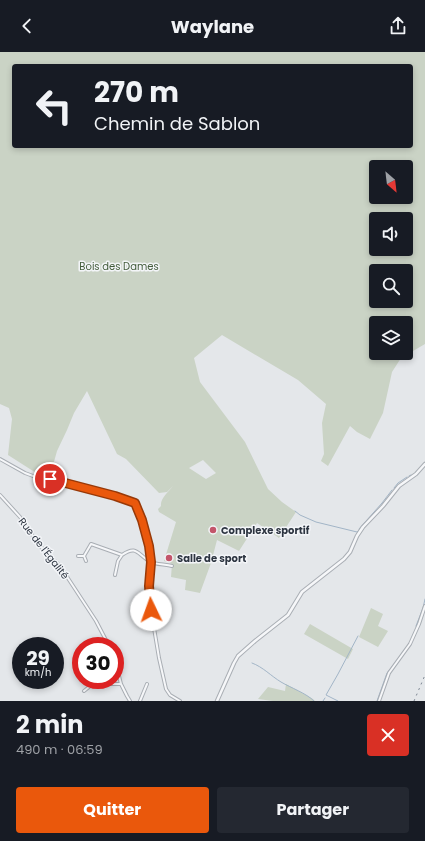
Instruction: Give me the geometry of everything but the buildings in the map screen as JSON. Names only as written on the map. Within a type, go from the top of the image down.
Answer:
[{"type":"street","points":[[0,459],[25,473],[38,478],[50,479],[115,496],[135,503],[142,520],[149,546],[151,562],[149,586],[151,610],[166,689],[170,695],[180,701]]},
{"type":"street","points":[[217,701],[238,656],[288,615],[302,592],[344,559],[350,552],[363,527],[399,486],[416,474],[425,464]]},
{"type":"street","name":"Rue de l'Égalité","points":[[0,495],[20,518],[39,545],[60,566],[96,621],[104,637]]},
{"type":"street","points":[[84,556],[91,544],[122,555]]},
{"type":"street","points":[[115,575],[118,561],[122,555],[131,550],[137,551],[151,562],[172,566]]},
{"type":"street","points":[[78,556],[84,556]]},
{"type":"street","points":[[84,556],[86,561]]},
{"type":"street","points":[[379,701],[389,673],[410,644],[425,606]]},
{"type":"street","points":[[140,701],[147,684]]},
{"type":"street","points":[[124,689],[130,701]]},
{"type":"green space","name":"Bois des Dames","points":[[0,52],[425,52],[425,344],[413,351],[413,316],[369,316],[369,360],[400,360],[392,372],[383,413],[370,439],[357,432],[350,426],[328,466],[321,461],[324,454],[322,423],[326,404],[298,380],[222,335],[194,358],[200,382],[245,442],[268,489],[296,512],[279,538],[257,523],[239,551],[217,540],[211,563],[200,593],[185,590],[186,580],[171,577],[172,564],[164,561],[176,522],[159,512],[158,509],[161,506],[163,498],[173,486],[167,492],[159,493],[126,459],[117,454],[87,391],[74,413],[57,451],[52,469],[44,478],[8,455],[12,419],[9,408],[0,404]],"holes":[[[203,460],[216,473],[206,479],[189,468]]]},
{"type":"green space","points":[[371,608],[383,614],[378,626],[388,631],[378,647],[359,637]]},
{"type":"green space","points":[[310,624],[353,649],[348,659],[304,634]]},
{"type":"green space","points":[[286,684],[315,701],[273,701],[258,699],[268,687],[285,691]]},
{"type":"waterway","points":[[394,488],[398,483],[407,477]]},
{"type":"waterway","points":[[359,529],[392,490]]},
{"type":"waterway","points":[[295,511],[300,515],[316,522],[358,531]]},
{"type":"waterway","points":[[416,626],[425,599]]},
{"type":"waterway","points":[[338,701],[326,695],[358,636]]},
{"type":"waterway","points":[[377,701],[387,673],[399,658]]},
{"type":"waterway","points":[[252,663],[314,701]]},
{"type":"railway","points":[[414,701],[425,675]]},
{"type":"place","name":"Complexe sportif","points":[[213,530]]},
{"type":"place","name":"Salle de sport","points":[[169,558]]},
{"type":"route","points":[[50,479],[115,496],[135,503],[142,520],[149,546],[151,562],[149,586],[151,610]]}]
